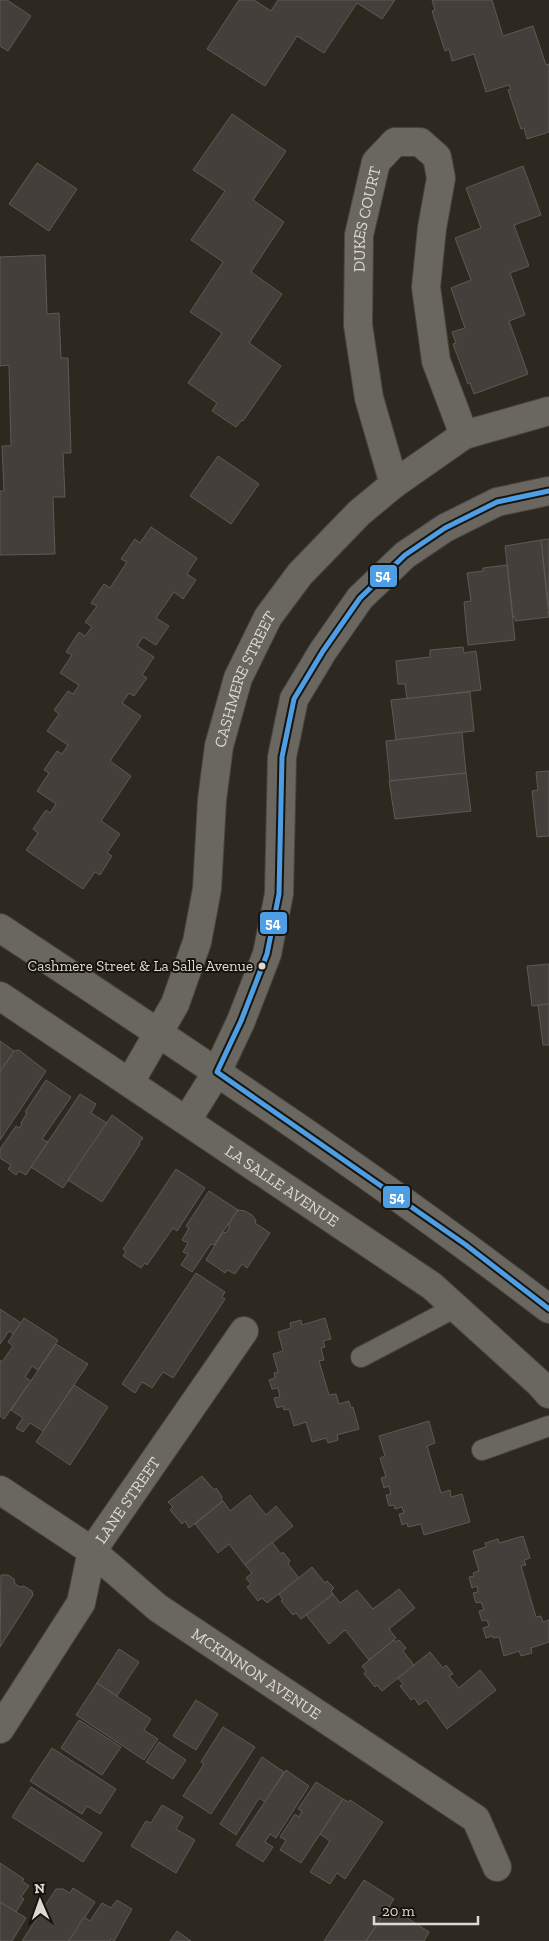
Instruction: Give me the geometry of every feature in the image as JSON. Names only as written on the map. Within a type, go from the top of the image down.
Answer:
[{"type":"street","name":"DUKES COURT","points":[[394,484],[369,398],[358,315],[359,235],[376,162],[395,142],[420,142],[437,157],[441,178],[432,228],[426,287],[436,361],[464,436]]},
{"type":"street","name":"CASHMERE STREET","points":[[130,1082],[175,1004],[197,942],[207,889],[212,800],[220,746],[238,678],[268,617],[300,574],[359,513],[394,484],[464,436],[549,411]]},
{"type":"street","points":[[187,1120],[217,1072],[241,1022],[267,954],[279,894],[282,757],[294,699],[323,651],[360,598],[405,555],[445,528],[497,502],[549,491]]},
{"type":"street","points":[[0,928],[217,1072],[466,1245],[549,1309]]},
{"type":"street","name":"LA SALLE AVENUE","points":[[0,996],[432,1286],[549,1394]]},
{"type":"street","name":"LANE STREET","points":[[0,1729],[80,1603],[92,1551],[244,1331]]},
{"type":"street","name":"MCKINNON AVENUE","points":[[0,1490],[92,1551],[158,1608],[476,1819],[497,1867]]},
{"type":"lane","points":[[361,1356],[456,1307]]},
{"type":"lane","points":[[482,1450],[549,1426]]},
{"type":"building","points":[[0,0],[7,0],[31,16],[8,51],[0,46]]},
{"type":"building","points":[[239,0],[254,0],[271,11],[278,0],[395,0],[382,19],[357,3],[324,53],[297,36],[265,86],[207,49]]},
{"type":"building","points":[[432,0],[492,0],[503,36],[533,26],[546,65],[549,64],[549,132],[527,139],[524,128],[521,129],[508,90],[511,89],[509,85],[486,92],[474,54],[452,61],[449,49],[445,51],[432,11],[435,10]]},
{"type":"building","points":[[232,114],[286,151],[253,200],[284,222],[251,272],[282,294],[249,343],[281,366],[243,421],[236,427],[212,411],[217,403],[188,383],[222,333],[190,312],[223,262],[191,240],[225,191],[193,170]]},
{"type":"building","points":[[37,163],[77,189],[49,231],[9,204]]},
{"type":"building","points":[[523,166],[541,215],[514,225],[529,266],[510,273],[525,315],[509,321],[528,374],[474,394],[470,383],[468,384],[453,344],[456,343],[452,332],[465,328],[451,288],[471,280],[455,238],[481,228],[466,188]]},
{"type":"building","points":[[45,255],[47,314],[59,313],[61,358],[68,358],[71,453],[63,453],[65,497],[53,497],[55,554],[0,555],[0,491],[4,491],[2,446],[11,446],[9,365],[0,366],[0,257]]},
{"type":"building","points":[[218,456],[259,484],[231,524],[190,496]]},
{"type":"building","points":[[151,527],[197,558],[187,574],[196,580],[183,599],[174,592],[156,618],[169,626],[156,645],[143,637],[137,646],[154,657],[142,675],[147,678],[134,696],[129,693],[122,703],[141,716],[110,761],[131,776],[101,821],[120,834],[107,853],[112,856],[100,875],[95,872],[83,889],[26,850],[38,833],[33,829],[46,810],[50,813],[56,804],[37,791],[49,773],[44,770],[57,751],[62,754],[68,745],[47,731],[59,714],[54,710],[68,691],[73,694],[79,685],[60,673],[72,655],[66,652],[79,632],[85,636],[92,627],[85,622],[97,606],[91,603],[104,584],[110,588],[127,562],[121,559],[135,539],[140,543]]},
{"type":"building","points":[[549,539],[549,609],[541,540]]},
{"type":"building","points":[[541,540],[549,617],[515,621],[505,546]]},
{"type":"building","points":[[507,565],[515,640],[468,645],[464,602],[471,601],[467,573],[483,571],[483,568]]},
{"type":"building","points":[[463,647],[464,653],[476,651],[481,690],[407,699],[405,684],[398,684],[396,661],[430,657],[430,650]]},
{"type":"building","points":[[470,692],[474,731],[396,740],[391,700]]},
{"type":"building","points":[[462,732],[466,773],[390,781],[386,741]]},
{"type":"building","points":[[549,771],[549,836],[537,837],[532,791],[538,790],[536,772]]},
{"type":"building","points":[[466,773],[471,811],[395,819],[389,781]]},
{"type":"building","points":[[549,964],[549,1004],[532,1006],[527,966]]},
{"type":"building","points":[[549,1004],[549,1045],[543,1045],[538,1005]]},
{"type":"building","points":[[0,1041],[14,1051],[0,1072]]},
{"type":"building","points":[[19,1050],[46,1071],[0,1140],[0,1072],[14,1051]]},
{"type":"building","points":[[46,1080],[71,1097],[42,1139],[48,1142],[26,1175],[19,1171],[16,1175],[8,1169],[11,1165],[0,1158],[0,1149],[16,1126],[19,1128],[22,1124],[27,1113],[25,1112]]},
{"type":"building","points":[[80,1094],[96,1104],[91,1113],[107,1123],[63,1188],[31,1167]]},
{"type":"building","points":[[112,1115],[143,1138],[102,1202],[68,1180]]},
{"type":"building","points":[[176,1169],[205,1188],[177,1231],[173,1228],[147,1265],[145,1263],[141,1268],[123,1256],[126,1251],[123,1249]]},
{"type":"building","points":[[209,1191],[238,1210],[214,1245],[211,1244],[192,1272],[181,1265],[188,1254],[183,1252],[188,1243],[182,1240],[189,1228],[186,1226]]},
{"type":"building","points":[[238,1210],[252,1215],[256,1220],[255,1223],[270,1233],[247,1268],[242,1264],[235,1274],[227,1270],[225,1273],[206,1260],[223,1232],[226,1233],[230,1226],[228,1225]]},
{"type":"building","points":[[196,1273],[225,1292],[222,1297],[225,1299],[173,1378],[163,1372],[152,1388],[142,1382],[135,1393],[122,1384]]},
{"type":"building","points":[[0,1309],[21,1323],[13,1334],[9,1331],[0,1344]]},
{"type":"building","points":[[24,1318],[58,1340],[38,1370],[32,1366],[25,1377],[31,1381],[4,1419],[0,1416],[0,1360],[2,1362],[13,1346],[8,1342]]},
{"type":"building","points":[[325,1318],[331,1339],[323,1341],[325,1347],[321,1348],[324,1360],[319,1361],[329,1395],[336,1394],[339,1404],[349,1401],[351,1408],[353,1407],[359,1429],[337,1435],[338,1440],[328,1443],[326,1438],[312,1442],[306,1422],[294,1426],[289,1409],[284,1410],[283,1406],[277,1408],[274,1398],[280,1397],[278,1388],[272,1389],[269,1380],[275,1378],[274,1373],[278,1372],[273,1354],[283,1351],[278,1332],[291,1328],[290,1323],[301,1320],[302,1325]]},
{"type":"building","points":[[56,1344],[88,1364],[43,1431],[30,1423],[23,1432],[16,1428],[23,1418],[11,1410]]},
{"type":"building","points":[[74,1385],[108,1407],[70,1465],[36,1442]]},
{"type":"building","points":[[429,1421],[435,1443],[427,1446],[441,1493],[450,1490],[451,1497],[462,1494],[470,1522],[424,1535],[421,1524],[408,1527],[407,1523],[402,1525],[399,1514],[404,1513],[402,1507],[395,1509],[394,1505],[389,1506],[386,1495],[391,1494],[389,1486],[384,1488],[381,1478],[386,1477],[380,1458],[385,1456],[379,1436]]},
{"type":"building","points":[[202,1476],[214,1490],[216,1488],[223,1501],[189,1528],[185,1521],[182,1524],[170,1510],[173,1507],[168,1502]]},
{"type":"building","points":[[250,1495],[266,1515],[276,1506],[293,1526],[245,1565],[229,1544],[218,1553],[195,1524],[223,1501],[230,1511]]},
{"type":"building","points":[[523,1536],[530,1558],[524,1560],[526,1565],[521,1566],[536,1617],[541,1616],[543,1622],[549,1620],[549,1642],[531,1648],[532,1653],[521,1656],[519,1651],[504,1656],[499,1637],[493,1638],[492,1636],[486,1638],[483,1628],[489,1626],[487,1620],[482,1621],[479,1611],[484,1610],[481,1602],[476,1603],[473,1593],[478,1592],[477,1586],[472,1588],[469,1577],[474,1576],[473,1573],[479,1571],[473,1551],[486,1547],[485,1543],[498,1539],[499,1543]]},
{"type":"building","points":[[272,1542],[281,1554],[283,1552],[290,1561],[288,1564],[299,1578],[267,1603],[262,1598],[258,1601],[247,1587],[251,1584],[246,1578],[252,1573],[245,1565]]},
{"type":"building","points":[[312,1567],[325,1583],[327,1581],[334,1588],[331,1591],[333,1594],[301,1619],[296,1613],[293,1615],[281,1601],[283,1600],[279,1594]]},
{"type":"building","points":[[1,1575],[8,1575],[14,1579],[15,1584],[20,1587],[24,1586],[32,1591],[33,1595],[0,1647]]},
{"type":"building","points":[[399,1589],[415,1608],[389,1629],[396,1638],[369,1660],[345,1630],[329,1644],[306,1615],[333,1594],[340,1603],[357,1590],[373,1609]]},
{"type":"building","points":[[394,1640],[396,1642],[399,1640],[406,1648],[403,1651],[414,1665],[382,1691],[377,1685],[375,1687],[364,1674],[366,1671],[362,1666]]},
{"type":"building","points":[[119,1649],[139,1662],[117,1696],[97,1683]]},
{"type":"building","points":[[430,1652],[443,1668],[446,1665],[453,1674],[449,1676],[459,1688],[480,1670],[496,1690],[447,1729],[426,1700],[419,1705],[414,1698],[411,1700],[400,1686],[403,1684],[398,1678]]},
{"type":"building","points":[[97,1683],[151,1719],[144,1730],[158,1739],[144,1760],[76,1715]]},
{"type":"building","points":[[196,1700],[218,1714],[196,1750],[173,1736]]},
{"type":"building","points":[[79,1720],[121,1747],[102,1775],[61,1748]]},
{"type":"building","points":[[223,1727],[255,1747],[211,1814],[183,1796],[204,1764],[201,1762]]},
{"type":"building","points":[[159,1742],[186,1760],[173,1779],[146,1762]]},
{"type":"building","points":[[52,1748],[116,1789],[100,1814],[87,1806],[82,1814],[30,1781]]},
{"type":"building","points":[[262,1757],[284,1772],[265,1802],[259,1798],[236,1835],[220,1824]]},
{"type":"building","points":[[286,1770],[309,1786],[276,1838],[270,1834],[265,1842],[273,1847],[263,1862],[236,1845]]},
{"type":"building","points":[[316,1782],[343,1799],[301,1863],[280,1850],[286,1840],[280,1837],[295,1814],[299,1817],[302,1811],[298,1809]]},
{"type":"building","points":[[31,1787],[102,1833],[83,1862],[12,1817]]},
{"type":"building","points":[[343,1799],[348,1802],[350,1800],[383,1822],[345,1879],[337,1873],[330,1884],[310,1872],[330,1841],[320,1834]]},
{"type":"building","points":[[162,1805],[183,1817],[176,1829],[195,1840],[176,1873],[131,1846],[146,1821],[151,1823]]},
{"type":"building","points":[[0,1863],[24,1879],[22,1881],[29,1886],[21,1897],[24,1899],[16,1912],[0,1902]]},
{"type":"building","points":[[364,1880],[394,1899],[366,1941],[324,1941]]},
{"type":"building","points":[[73,1888],[95,1902],[69,1941],[22,1941],[56,1889],[63,1889],[70,1893]]},
{"type":"building","points":[[117,1900],[132,1909],[114,1941],[111,1939],[110,1941],[69,1941],[84,1917],[90,1921],[102,1903],[111,1908]]},
{"type":"building","points":[[0,1902],[26,1918],[12,1941],[0,1941]]},
{"type":"building","points":[[389,1906],[429,1932],[424,1941],[366,1941]]},
{"type":"building","points":[[177,1931],[191,1941],[170,1941]]},
{"type":"transit line","name":"54","points":[[549,491],[497,502],[445,528],[405,555],[360,598],[323,651],[294,699],[282,757],[279,894],[267,954],[241,1021],[217,1072],[466,1245],[549,1309]]},
{"type":"place","name":"Cashmere Street & La Salle Avenue","points":[[262,966]]}]
